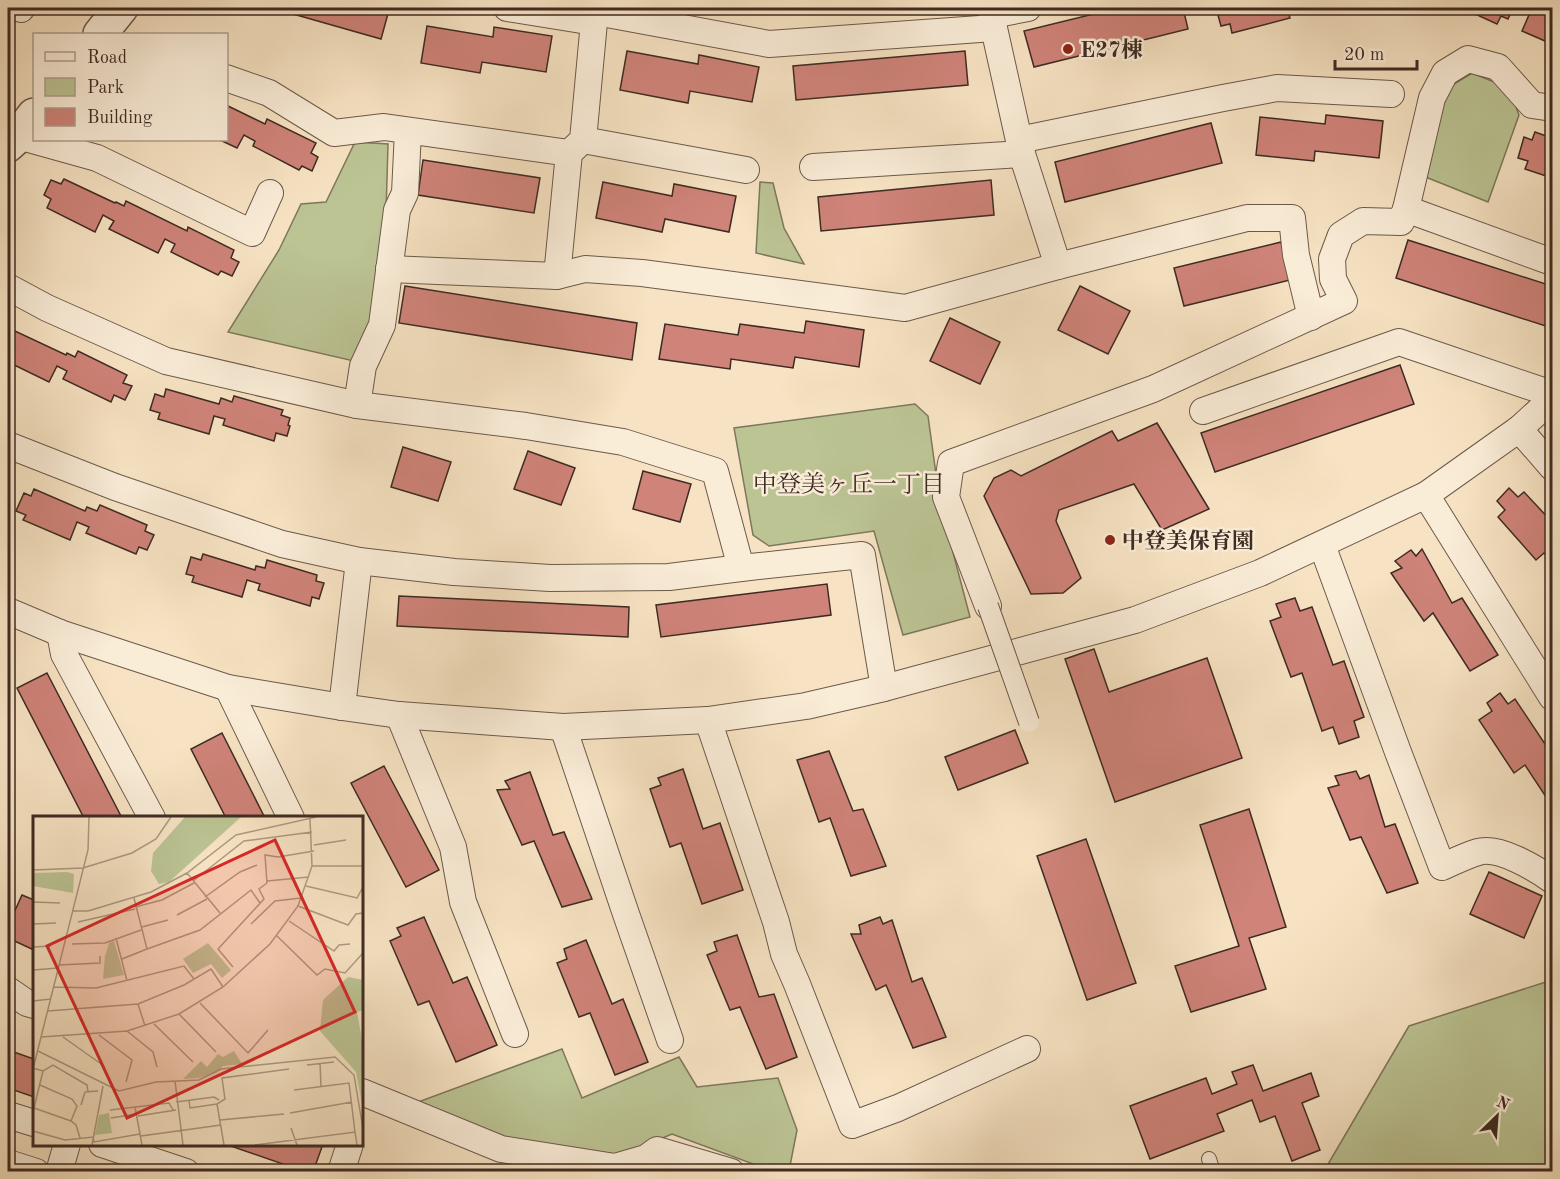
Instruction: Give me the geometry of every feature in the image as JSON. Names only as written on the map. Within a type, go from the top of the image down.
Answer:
[{"type":"street","points":[[101,33],[122,8]]},
{"type":"street","points":[[507,8],[596,14],[769,44],[993,17],[1028,8]]},
{"type":"street","points":[[557,276],[596,14]]},
{"type":"street","points":[[993,17],[1021,147],[1058,266]]},
{"type":"street","points":[[1029,722],[946,497],[951,463],[1153,389],[1344,301],[1333,279],[1332,259],[1341,235],[1363,221],[1401,222],[1432,98],[1445,73],[1467,59],[1498,67],[1532,105],[1552,108]]},
{"type":"street","points":[[228,79],[270,93],[334,133],[384,127],[576,147],[746,171]]},
{"type":"street","points":[[813,167],[1021,147],[1212,100],[1277,88],[1391,94]]},
{"type":"street","points":[[357,405],[363,366],[382,325],[397,210],[405,193],[408,131]]},
{"type":"street","points":[[64,141],[104,149],[252,233],[270,193]]},
{"type":"street","points":[[1406,209],[1552,262]]},
{"type":"street","points":[[389,269],[557,276],[585,269],[642,273],[904,308],[1247,218],[1292,218],[1296,255],[1311,316]]},
{"type":"street","points":[[8,287],[47,308],[166,361],[357,405],[526,426],[622,442],[715,471],[741,568]]},
{"type":"street","points":[[1203,411],[1399,342],[1552,394]]},
{"type":"street","points":[[8,611],[60,633],[228,688],[342,707],[399,715],[563,727],[708,720],[806,706],[884,688],[1135,620],[1260,573],[1426,495],[1519,429],[1552,399]]},
{"type":"street","points":[[1519,429],[1552,467]]},
{"type":"street","points":[[8,445],[115,487],[282,544],[359,561],[454,572],[550,578],[669,577],[862,555],[884,688]]},
{"type":"street","points":[[1426,495],[1552,697]]},
{"type":"street","points":[[1322,545],[1442,867],[1480,851],[1505,854],[1538,869],[1552,880]]},
{"type":"street","points":[[342,707],[359,561]]},
{"type":"street","points":[[60,633],[64,654],[151,816]]},
{"type":"street","points":[[228,688],[290,816]]},
{"type":"street","points":[[399,715],[453,847],[463,902],[515,1034]]},
{"type":"street","points":[[708,720],[776,922],[784,954],[852,1125],[898,1108],[1027,1049]]},
{"type":"street","points":[[563,727],[670,1040]]},
{"type":"street","points":[[8,990],[33,1005]]},
{"type":"street","points":[[363,1098],[501,1149],[615,1167],[646,1158],[657,1150],[731,1172]]},
{"type":"street","points":[[8,1115],[33,1123]]},
{"type":"street","points":[[58,1172],[66,1146]]},
{"type":"street","points":[[108,1146],[186,1172]]},
{"type":"street","points":[[341,1172],[349,1146]]},
{"type":"street","points":[[8,1163],[36,1172]]},
{"type":"green space","points":[[1472,73],[1509,88],[1519,115],[1488,202],[1418,174],[1440,100],[1454,84]]},
{"type":"green space","points":[[355,142],[388,144],[386,214],[374,324],[358,362],[228,332],[279,250],[301,204],[326,202]]},
{"type":"green space","points":[[760,182],[773,183],[784,228],[804,264],[756,253]]},
{"type":"green space","points":[[915,404],[928,416],[940,503],[970,617],[903,635],[874,531],[769,546],[753,535],[734,428]]},
{"type":"green space","points":[[1552,980],[1552,1171],[1324,1171],[1409,1026]]},
{"type":"green space","points":[[562,1049],[582,1098],[679,1057],[697,1087],[778,1078],[797,1130],[789,1171],[772,1171],[672,1134],[617,1157],[505,1140],[418,1102]]},
{"type":"building","points":[[272,8],[381,8],[389,10],[381,39]]},
{"type":"building","name":"E27棟","points":[[1118,8],[1183,8],[1188,29],[1034,67],[1024,31]]},
{"type":"building","points":[[1216,8],[1287,8],[1290,18],[1232,33],[1230,24],[1221,26]]},
{"type":"building","points":[[1462,8],[1513,8],[1508,19],[1501,16],[1497,24]]},
{"type":"building","points":[[1532,8],[1552,8],[1552,44],[1522,31]]},
{"type":"building","points":[[427,26],[493,37],[494,27],[552,36],[546,72],[482,62],[480,73],[421,63]]},
{"type":"building","points":[[627,51],[698,64],[699,55],[759,67],[752,102],[690,91],[688,103],[620,90]]},
{"type":"building","points":[[965,51],[968,85],[796,100],[793,66]]},
{"type":"building","points":[[228,106],[265,124],[267,119],[316,143],[311,153],[318,157],[312,171],[302,166],[299,170],[253,146],[255,141],[244,135],[237,148],[222,141],[228,141]]},
{"type":"building","points":[[1326,115],[1383,121],[1379,158],[1315,151],[1314,161],[1256,155],[1260,117],[1325,124]]},
{"type":"building","points":[[1211,123],[1222,163],[1065,202],[1055,162]]},
{"type":"building","points":[[1535,132],[1552,138],[1552,178],[1525,169],[1528,161],[1518,158],[1524,137],[1532,140]]},
{"type":"building","points":[[423,160],[540,178],[534,213],[418,195]]},
{"type":"building","points":[[64,179],[115,203],[124,206],[126,201],[187,231],[188,227],[234,250],[231,258],[239,262],[232,276],[221,271],[218,275],[171,252],[175,244],[165,239],[158,253],[109,229],[114,221],[103,215],[95,232],[47,208],[51,199],[44,195],[51,180],[61,184]]},
{"type":"building","points":[[991,180],[994,215],[821,231],[818,197]]},
{"type":"building","points":[[603,182],[672,196],[674,184],[736,196],[729,232],[665,219],[662,232],[596,218]]},
{"type":"building","points":[[1408,240],[1552,286],[1552,328],[1396,278]]},
{"type":"building","points":[[1281,242],[1290,280],[1184,306],[1174,268]]},
{"type":"building","points":[[405,286],[637,323],[632,360],[399,323]]},
{"type":"building","points":[[1080,286],[1130,311],[1108,354],[1058,330]]},
{"type":"building","points":[[950,318],[1000,342],[980,384],[930,361]]},
{"type":"building","points":[[806,321],[864,330],[859,367],[795,357],[793,368],[731,359],[730,369],[659,359],[665,324],[738,335],[740,324],[804,333]]},
{"type":"building","points":[[8,331],[14,334],[15,331],[66,355],[67,353],[75,357],[78,351],[127,375],[123,383],[132,386],[125,400],[114,395],[111,402],[63,379],[67,371],[57,366],[49,382],[8,362]]},
{"type":"building","points":[[1400,365],[1414,404],[1215,472],[1201,433]]},
{"type":"building","points":[[166,389],[219,404],[221,398],[232,402],[234,396],[283,410],[281,415],[290,418],[287,436],[276,433],[274,441],[223,425],[225,419],[214,416],[209,434],[158,419],[160,413],[150,410],[155,394],[164,397]]},
{"type":"building","points":[[1157,423],[1209,509],[1162,530],[1134,484],[1059,510],[1056,521],[1081,578],[1063,593],[1031,594],[984,496],[994,478],[1011,470],[1021,476],[1112,431],[1118,441]]},
{"type":"building","points":[[403,447],[451,462],[438,501],[391,487]]},
{"type":"building","points":[[528,451],[575,468],[561,505],[514,489]]},
{"type":"building","points":[[643,471],[691,484],[680,522],[633,509]]},
{"type":"building","points":[[1509,488],[1518,497],[1524,492],[1552,522],[1552,562],[1544,553],[1536,560],[1498,517],[1505,510],[1497,501]]},
{"type":"building","points":[[34,489],[85,511],[87,507],[97,511],[100,505],[147,525],[145,531],[154,535],[147,550],[139,547],[136,554],[86,533],[89,527],[77,522],[70,540],[23,520],[26,515],[16,511],[24,493],[31,496]]},
{"type":"building","points":[[1422,549],[1452,603],[1462,598],[1498,655],[1470,671],[1433,613],[1424,621],[1391,573],[1402,568],[1395,561],[1411,550],[1416,556]]},
{"type":"building","points":[[203,554],[255,570],[256,566],[265,568],[267,560],[317,575],[316,581],[324,583],[319,599],[312,597],[310,606],[258,590],[260,584],[247,580],[242,597],[192,582],[194,576],[186,574],[191,557],[201,560]]},
{"type":"building","points":[[827,584],[831,615],[661,637],[656,605]]},
{"type":"building","points":[[399,596],[629,607],[628,637],[397,626]]},
{"type":"building","points":[[1295,598],[1300,611],[1312,607],[1333,665],[1344,661],[1364,717],[1354,721],[1359,737],[1339,744],[1333,727],[1322,731],[1302,673],[1291,677],[1270,621],[1281,617],[1276,604]]},
{"type":"building","points":[[1094,649],[1109,692],[1207,658],[1242,758],[1115,802],[1065,659]]},
{"type":"building","points":[[47,673],[121,816],[83,816],[17,688]]},
{"type":"building","points":[[1500,693],[1508,704],[1515,699],[1549,750],[1552,747],[1552,806],[1525,765],[1514,773],[1479,720],[1492,711],[1487,703]]},
{"type":"building","points":[[1015,730],[1028,763],[958,790],[945,757]]},
{"type":"building","points":[[222,733],[264,816],[225,816],[191,749]]},
{"type":"building","points":[[829,751],[853,811],[863,809],[886,866],[851,876],[830,818],[819,822],[797,760]]},
{"type":"building","points":[[384,766],[439,870],[406,887],[351,783]]},
{"type":"building","points":[[683,769],[703,829],[720,823],[743,890],[702,904],[681,843],[670,847],[650,789],[661,785],[658,778]]},
{"type":"building","points":[[1356,771],[1360,779],[1369,775],[1385,827],[1395,824],[1418,883],[1387,893],[1361,837],[1350,840],[1328,788],[1339,785],[1335,776]]},
{"type":"building","points":[[530,772],[553,835],[564,832],[592,899],[562,907],[534,841],[522,845],[497,790],[510,789],[505,781]]},
{"type":"building","points":[[1249,809],[1286,927],[1249,938],[1266,989],[1191,1012],[1175,966],[1239,946],[1200,825]]},
{"type":"building","points":[[1086,839],[1136,983],[1087,1000],[1037,856]]},
{"type":"building","points":[[1489,872],[1542,896],[1524,938],[1470,914]]},
{"type":"building","points":[[22,895],[33,900],[33,950],[8,938],[8,926]]},
{"type":"building","points":[[424,917],[453,983],[467,977],[497,1045],[456,1062],[429,1001],[418,1005],[390,941],[401,936],[397,928]]},
{"type":"building","points":[[880,917],[883,924],[892,920],[912,982],[922,978],[946,1037],[913,1048],[886,985],[876,990],[851,934],[861,934],[859,925]]},
{"type":"building","points":[[737,935],[759,997],[774,994],[797,1057],[766,1069],[740,1007],[730,1010],[707,955],[717,951],[714,942]]},
{"type":"building","points":[[586,940],[612,1004],[623,999],[648,1062],[615,1075],[590,1013],[579,1017],[557,963],[567,959],[564,949]]},
{"type":"building","points":[[8,1050],[33,1059],[33,1097],[8,1088]]},
{"type":"building","points":[[1253,1065],[1263,1091],[1311,1073],[1319,1096],[1302,1103],[1320,1150],[1292,1161],[1275,1116],[1260,1122],[1252,1100],[1217,1114],[1224,1131],[1150,1159],[1130,1106],[1206,1078],[1212,1094],[1237,1084],[1232,1072]]},
{"type":"building","points":[[231,1146],[322,1146],[313,1172],[306,1172]]},
{"type":"building","points":[[358,1165],[377,1172],[356,1172]]},
{"type":"place","name":"E27棟","points":[[1068,49]]},
{"type":"place","name":"中登美保育園","points":[[1110,540]]},
{"type":"district","name":"中登美ヶ丘一丁目","points":[[849,484]]}]
